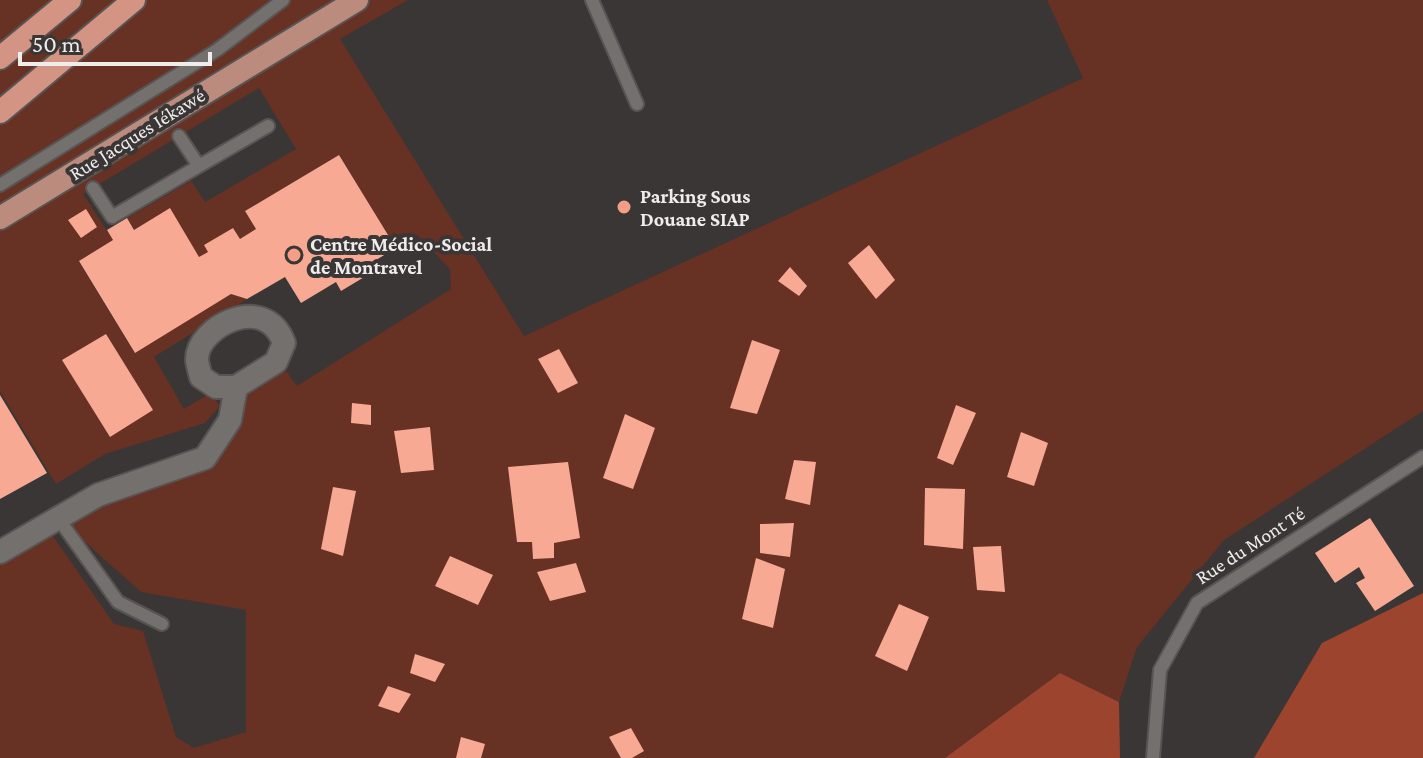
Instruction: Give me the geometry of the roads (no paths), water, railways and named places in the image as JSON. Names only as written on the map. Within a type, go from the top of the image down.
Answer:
[{"type":"highway","points":[[0,58],[70,0]]},
{"type":"highway","points":[[0,112],[134,0]]},
{"type":"main road","name":"Rue Jacques Iékawé","points":[[0,218],[357,0]]},
{"type":"street","points":[[0,552],[98,495],[205,458],[230,420],[236,387]]},
{"type":"lane","points":[[0,185],[217,50],[283,0]]},
{"type":"lane","points":[[592,0],[637,104]]},
{"type":"lane","points":[[93,188],[112,217],[268,126]]},
{"type":"lane","points":[[179,136],[199,166]]},
{"type":"lane","name":"Rue du Mont Té","points":[[1153,758],[1160,670],[1197,603],[1423,457]]},
{"type":"lane","points":[[58,518],[118,602],[162,624]]},
{"type":"place","name":"Parking Sous Douane SIAP","points":[[624,207]]},
{"type":"place","name":"Centre Médico-Social de Montravel","points":[[294,255]]}]
